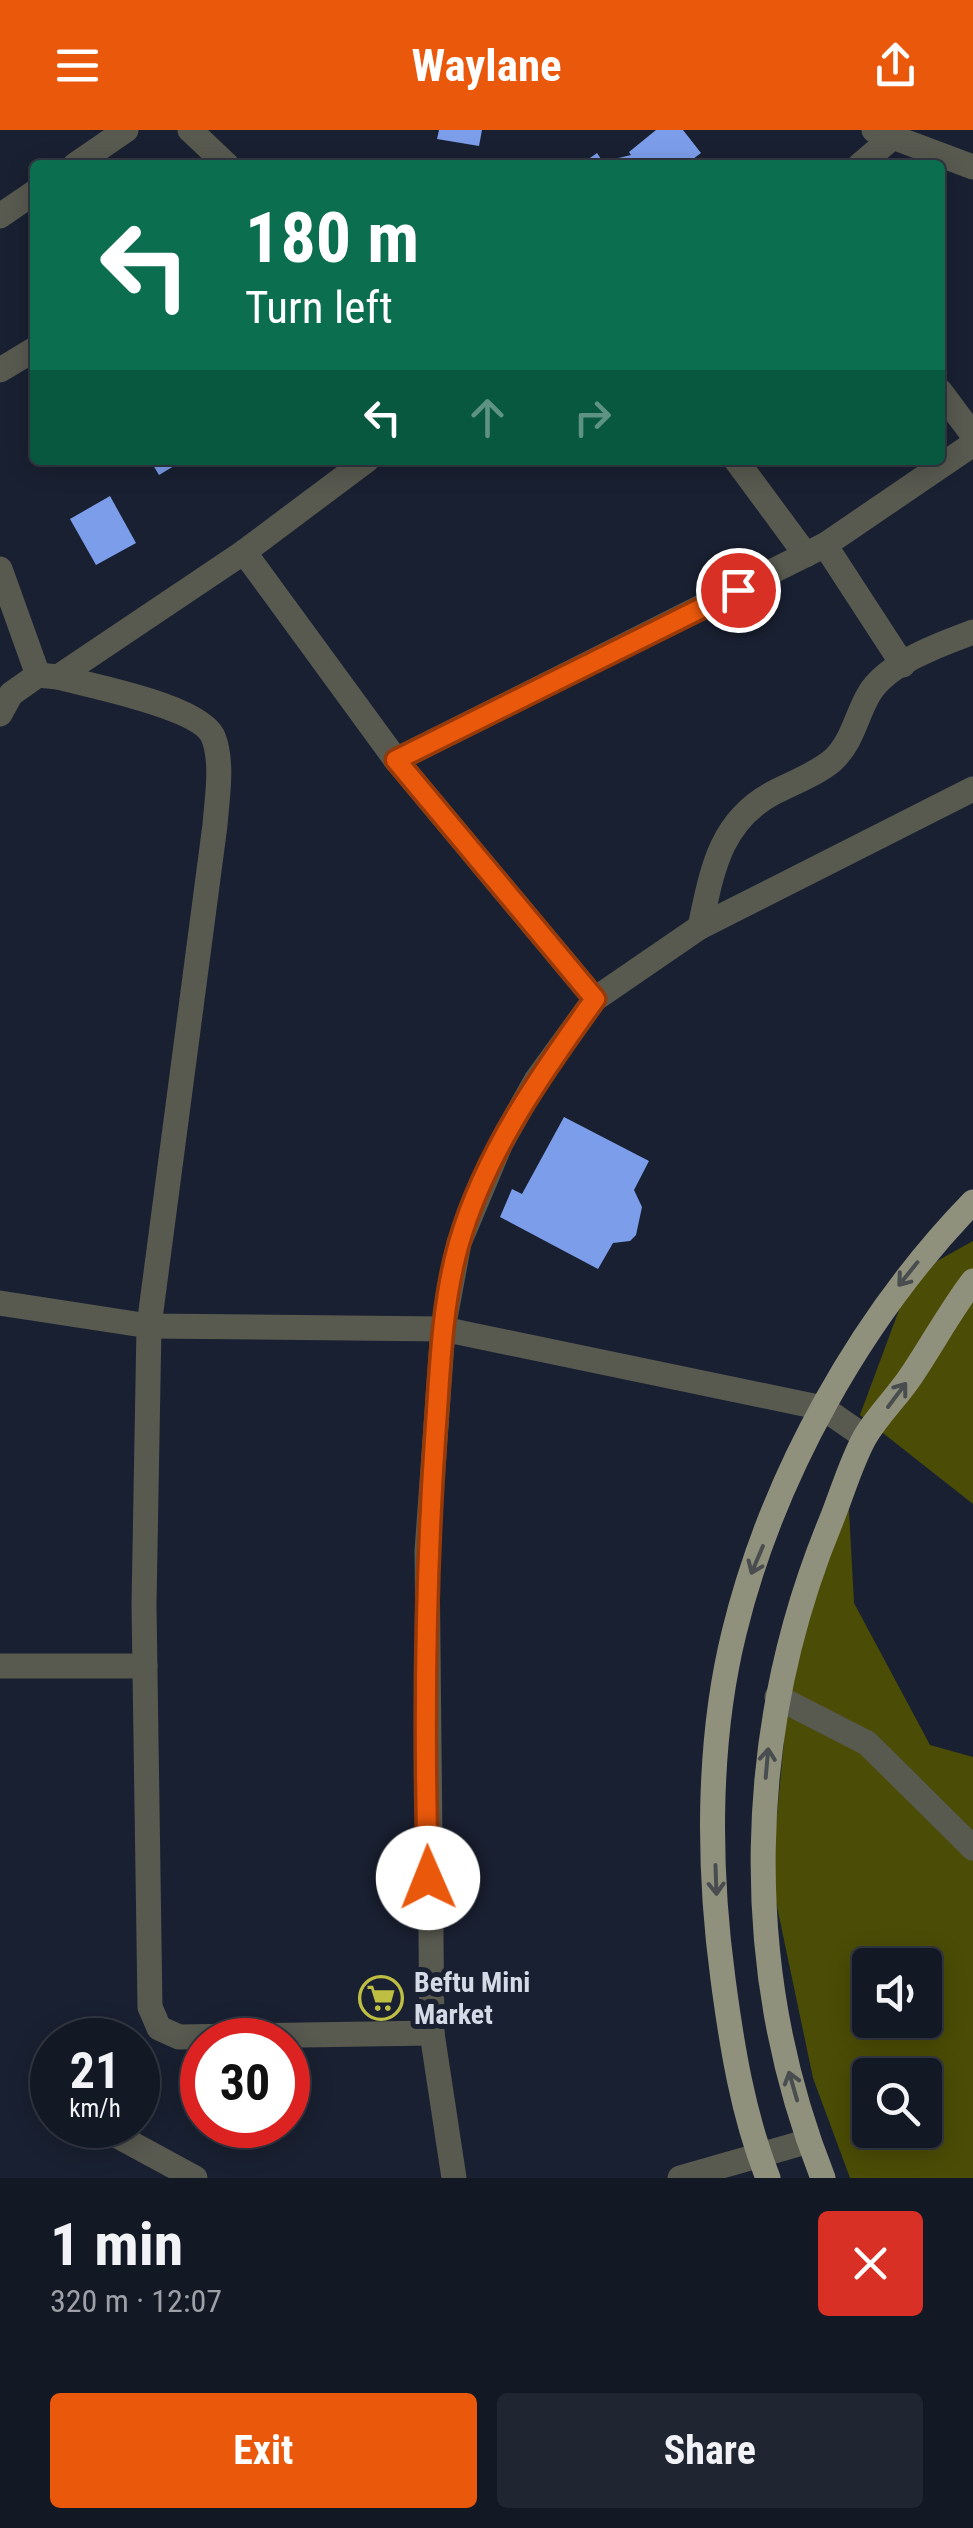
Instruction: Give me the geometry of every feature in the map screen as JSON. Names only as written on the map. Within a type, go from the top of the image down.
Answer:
[{"type":"main road","points":[[764,2167],[730,2030],[718,1938],[717,1751],[733,1638],[748,1582],[823,1408],[896,1289],[973,1202]]},
{"type":"main road","points":[[824,2178],[788,2068],[762,1896],[765,1792],[777,1697],[787,1644],[813,1565],[865,1437],[973,1281]]},
{"type":"street","points":[[82,160],[126,130]]},
{"type":"street","points":[[190,130],[221,160]]},
{"type":"street","points":[[864,160],[887,132],[973,167]]},
{"type":"street","points":[[0,216],[30,195]]},
{"type":"street","points":[[0,370],[30,353]]},
{"type":"street","points":[[945,398],[973,435]]},
{"type":"street","points":[[945,463],[973,444]]},
{"type":"street","points":[[0,714],[11,694],[48,676],[244,552],[360,465]]},
{"type":"street","points":[[740,465],[816,550],[903,665]]},
{"type":"street","points":[[396,760],[816,550],[942,465]]},
{"type":"street","points":[[244,552],[396,760],[595,999]]},
{"type":"street","points":[[0,569],[48,676]]},
{"type":"street","points":[[700,928],[719,848],[732,826],[754,803],[831,761],[851,738],[872,688],[903,665],[973,632]]},
{"type":"street","points":[[48,676],[196,716],[214,736],[218,774],[149,1326],[145,1666],[150,2007],[160,2028],[179,2037],[432,2033]]},
{"type":"street","points":[[454,2178],[432,2033],[427,1551],[443,1329],[459,1242],[500,1143],[537,1079],[595,999],[700,928],[973,789]]},
{"type":"street","points":[[0,1303],[149,1326],[443,1329],[823,1408],[865,1437]]},
{"type":"street","points":[[0,1666],[145,1666]]},
{"type":"street","points":[[777,1697],[867,1744],[973,1848]]},
{"type":"street","points":[[680,2178],[764,2167],[809,2141]]},
{"type":"street","points":[[140,2148],[195,2178]]},
{"type":"shaded area","points":[[973,1241],[973,1504],[860,1415],[912,1275]]},
{"type":"shaded area","points":[[848,1493],[854,1603],[930,1745],[973,1757],[973,2178],[850,2178],[813,2078],[771,1878],[793,1646]]},
{"type":"building","points":[[439,130],[482,130],[479,146],[437,139]]},
{"type":"building","points":[[656,130],[683,130],[701,153],[692,160],[610,160],[631,155],[629,152]]},
{"type":"building","points":[[153,465],[176,465],[159,475]]},
{"type":"building","points":[[110,496],[136,543],[96,565],[70,519]]},
{"type":"building","points":[[564,1117],[649,1161],[634,1190],[642,1207],[636,1235],[630,1241],[613,1243],[598,1269],[500,1217],[512,1189],[522,1194]]},
{"type":"place","name":"Beftu Mini Market","points":[[381,1998]]},
{"type":"route","points":[[428,1878],[427,1551],[443,1329],[459,1242],[500,1143],[537,1079],[595,999],[396,760],[738,590]]}]
